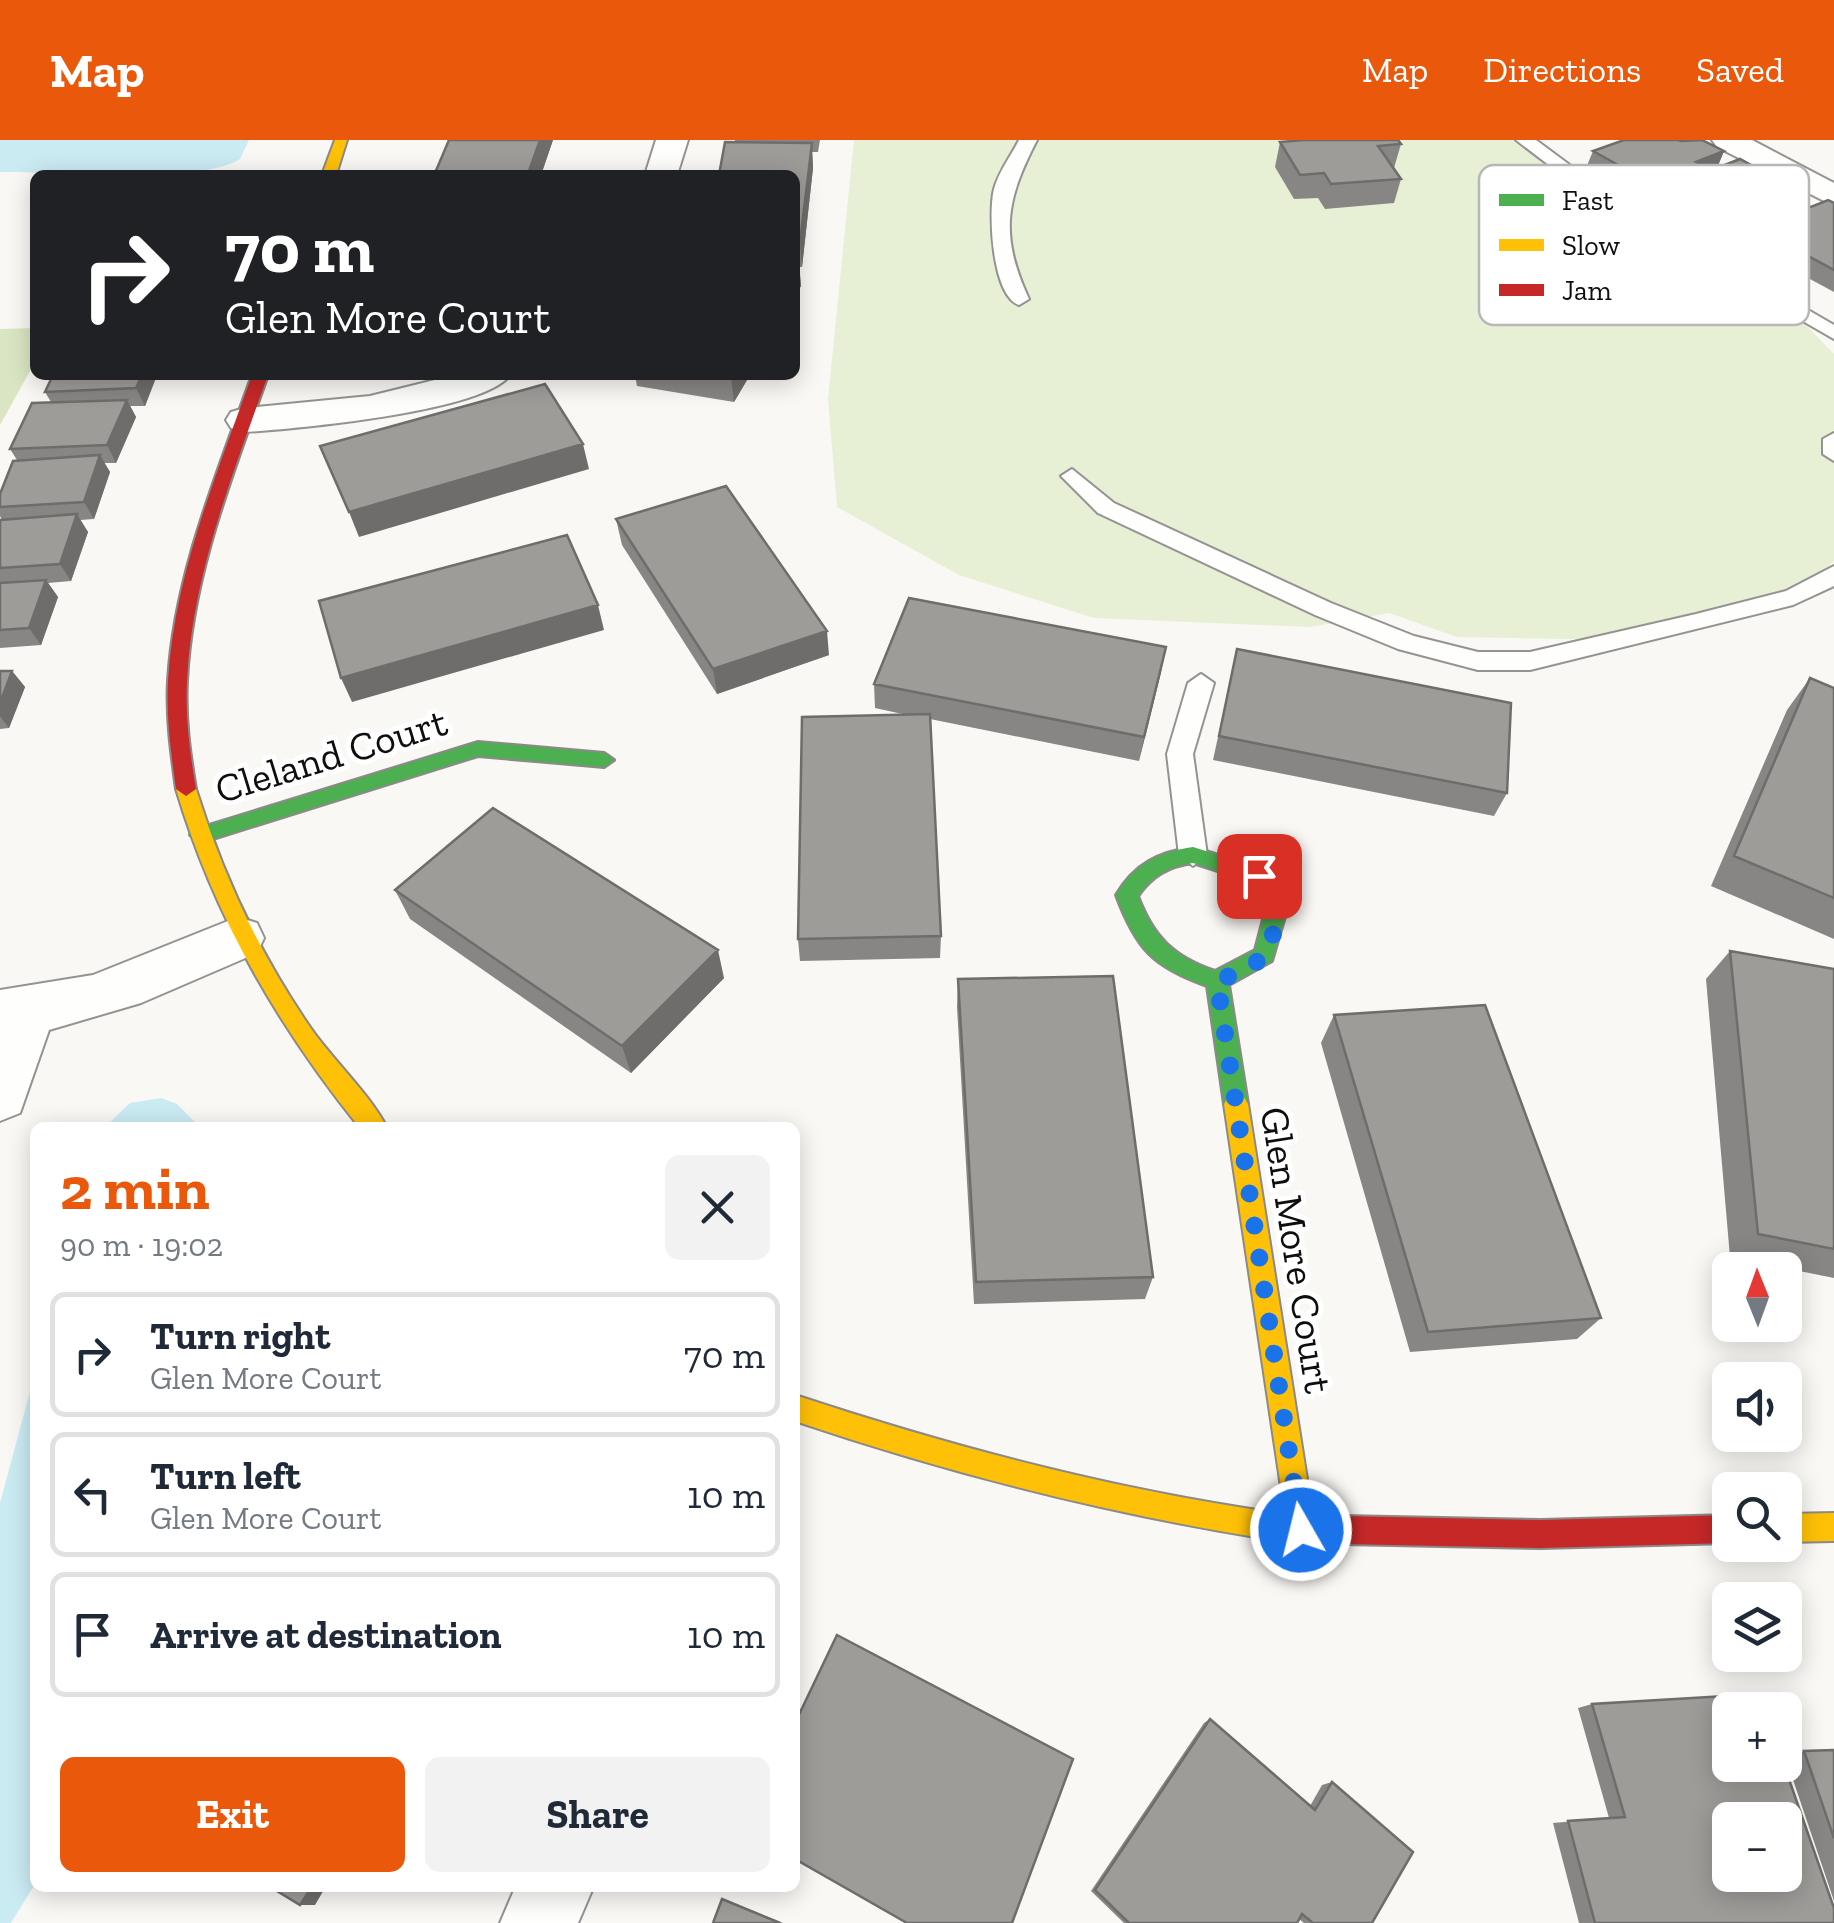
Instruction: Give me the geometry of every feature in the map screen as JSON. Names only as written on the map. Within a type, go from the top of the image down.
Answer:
[{"type":"street","points":[[330,170],[341,140]]},
{"type":"street","points":[[663,170],[672,140]]},
{"type":"street","points":[[1728,140],[1775,165]]},
{"type":"street","points":[[1804,144],[1834,162]]},
{"type":"street","points":[[1809,183],[1834,196]]},
{"type":"street","points":[[258,380],[192,576],[178,648],[180,734],[186,785],[238,938],[280,1008],[330,1078],[369,1122]]},
{"type":"street","points":[[245,420],[358,412],[408,402],[476,380]]},
{"type":"street","name":"Cleland Court","points":[[200,835],[478,749],[604,760]]},
{"type":"street","points":[[1193,855],[1259,876],[1278,904],[1273,945],[1252,967],[1217,981],[1159,961],[1137,928],[1128,896],[1142,875],[1171,858],[1193,855]]},
{"type":"street","points":[[0,1096],[14,1013],[130,988],[238,938]]},
{"type":"street","name":"Glen More Court","points":[[1217,981],[1301,1530]]},
{"type":"street","points":[[801,1425],[1068,1492],[1186,1516],[1301,1530],[1541,1534],[1712,1529]]},
{"type":"street","points":[[1802,1527],[1834,1526]]},
{"type":"street","points":[[539,1923],[552,1892]]},
{"type":"lane","points":[[1019,299],[1012,285],[1002,207],[1009,174],[1028,140]]},
{"type":"lane","points":[[1525,140],[1559,165]]},
{"type":"lane","points":[[1809,318],[1834,333]]},
{"type":"lane","points":[[1834,439],[1834,454]]},
{"type":"lane","points":[[1072,476],[1106,508],[1323,608],[1406,643],[1478,661],[1530,662],[1696,622],[1793,597],[1818,588],[1834,574]]},
{"type":"lane","points":[[1193,855],[1180,754],[1201,682]]},
{"type":"green space","points":[[854,140],[1532,140],[1550,160],[1561,165],[1479,165],[1479,325],[1806,325],[1834,354],[1834,561],[1781,609],[1634,640],[1457,637],[1389,613],[1310,627],[1094,618],[959,575],[837,507],[828,399]]},
{"type":"green space","points":[[30,328],[30,371],[0,425],[0,329]]},
{"type":"water","points":[[0,140],[249,140],[240,159],[205,170],[0,172]]},
{"type":"water","points":[[161,1098],[177,1104],[195,1122],[110,1122],[130,1103]]},
{"type":"water","points":[[30,1392],[30,1892],[11,1923],[0,1923],[0,1503]]},
{"type":"building","points":[[449,140],[540,140],[529,170],[436,170]]},
{"type":"building","points":[[1398,140],[1401,144],[1378,146],[1401,179],[1331,184],[1324,173],[1300,175],[1280,142]]},
{"type":"building","points":[[1624,140],[1702,140],[1724,151],[1696,162],[1702,165],[1618,165],[1593,151]]},
{"type":"building","points":[[725,142],[812,143],[800,242],[800,170],[720,170]]},
{"type":"building","points":[[1740,159],[1751,165],[1725,165]]},
{"type":"building","points":[[1828,200],[1834,203],[1834,270],[1809,256],[1809,206]]},
{"type":"building","points":[[51,380],[140,380],[136,388],[45,392]]},
{"type":"building","points":[[545,384],[583,444],[349,512],[320,446]]},
{"type":"building","points":[[127,400],[107,445],[10,449],[32,403]]},
{"type":"building","points":[[100,455],[84,502],[0,507],[0,494],[13,461]]},
{"type":"building","points":[[726,486],[827,631],[713,669],[616,519]]},
{"type":"building","points":[[77,514],[60,564],[0,568],[0,520]]},
{"type":"building","points":[[567,535],[598,605],[341,678],[319,601]]},
{"type":"building","points":[[46,580],[29,628],[0,630],[0,583]]},
{"type":"building","points":[[909,598],[1166,647],[1144,737],[874,684]]},
{"type":"building","points":[[1237,649],[1511,703],[1507,793],[1219,736]]},
{"type":"building","points":[[0,671],[12,671],[0,703]]},
{"type":"building","points":[[1810,678],[1834,688],[1834,898],[1734,856]]},
{"type":"building","points":[[930,714],[941,936],[798,939],[802,717]]},
{"type":"building","points":[[493,808],[718,950],[622,1046],[395,890]]},
{"type":"building","points":[[1730,951],[1834,969],[1834,1249],[1758,1234]]},
{"type":"building","points":[[1113,976],[1153,1277],[976,1282],[958,979]]},
{"type":"building","points":[[1485,1005],[1601,1318],[1428,1332],[1334,1015]]},
{"type":"building","points":[[837,1635],[1073,1759],[1012,1923],[907,1923],[800,1862],[800,1713]]},
{"type":"building","points":[[1712,1697],[1712,1782],[1790,1782],[1797,1802],[1712,1802],[1712,1892],[1802,1892],[1802,1816],[1834,1908],[1834,1923],[1595,1923],[1568,1821],[1625,1817],[1592,1704]]},
{"type":"building","points":[[1210,1719],[1315,1810],[1332,1782],[1413,1852],[1372,1923],[1313,1923],[1302,1914],[1297,1923],[1129,1923],[1095,1890]]},
{"type":"building","points":[[1834,1750],[1834,1838],[1804,1751]]},
{"type":"building","points":[[279,1892],[308,1892],[300,1905]]},
{"type":"building","points":[[722,1899],[780,1923],[713,1923]]},
{"type":"traffic: fast","points":[[200,835],[478,749],[604,760]]},
{"type":"traffic: fast","points":[[1217,981],[1182,968],[1158,952],[1134,914],[1127,895],[1141,875],[1171,858],[1193,855],[1259,876],[1278,903],[1264,955],[1217,981],[1236,1104]]},
{"type":"traffic: slow","points":[[331,170],[341,140]]},
{"type":"traffic: slow","points":[[186,789],[218,883],[261,969],[314,1050],[370,1122]]},
{"type":"traffic: slow","points":[[1236,1104],[1301,1530]]},
{"type":"traffic: slow","points":[[800,1410],[980,1466],[1103,1497],[1294,1529]]},
{"type":"traffic: slow","points":[[1802,1528],[1834,1527]]},
{"type":"traffic: jam","points":[[186,789],[178,735],[177,682],[183,629],[207,527],[258,380]]},
{"type":"traffic: jam","points":[[1294,1529],[1541,1534],[1712,1529]]},
{"type":"route","points":[[1259,876],[1278,904],[1273,945],[1252,967],[1217,981],[1301,1530]]}]
